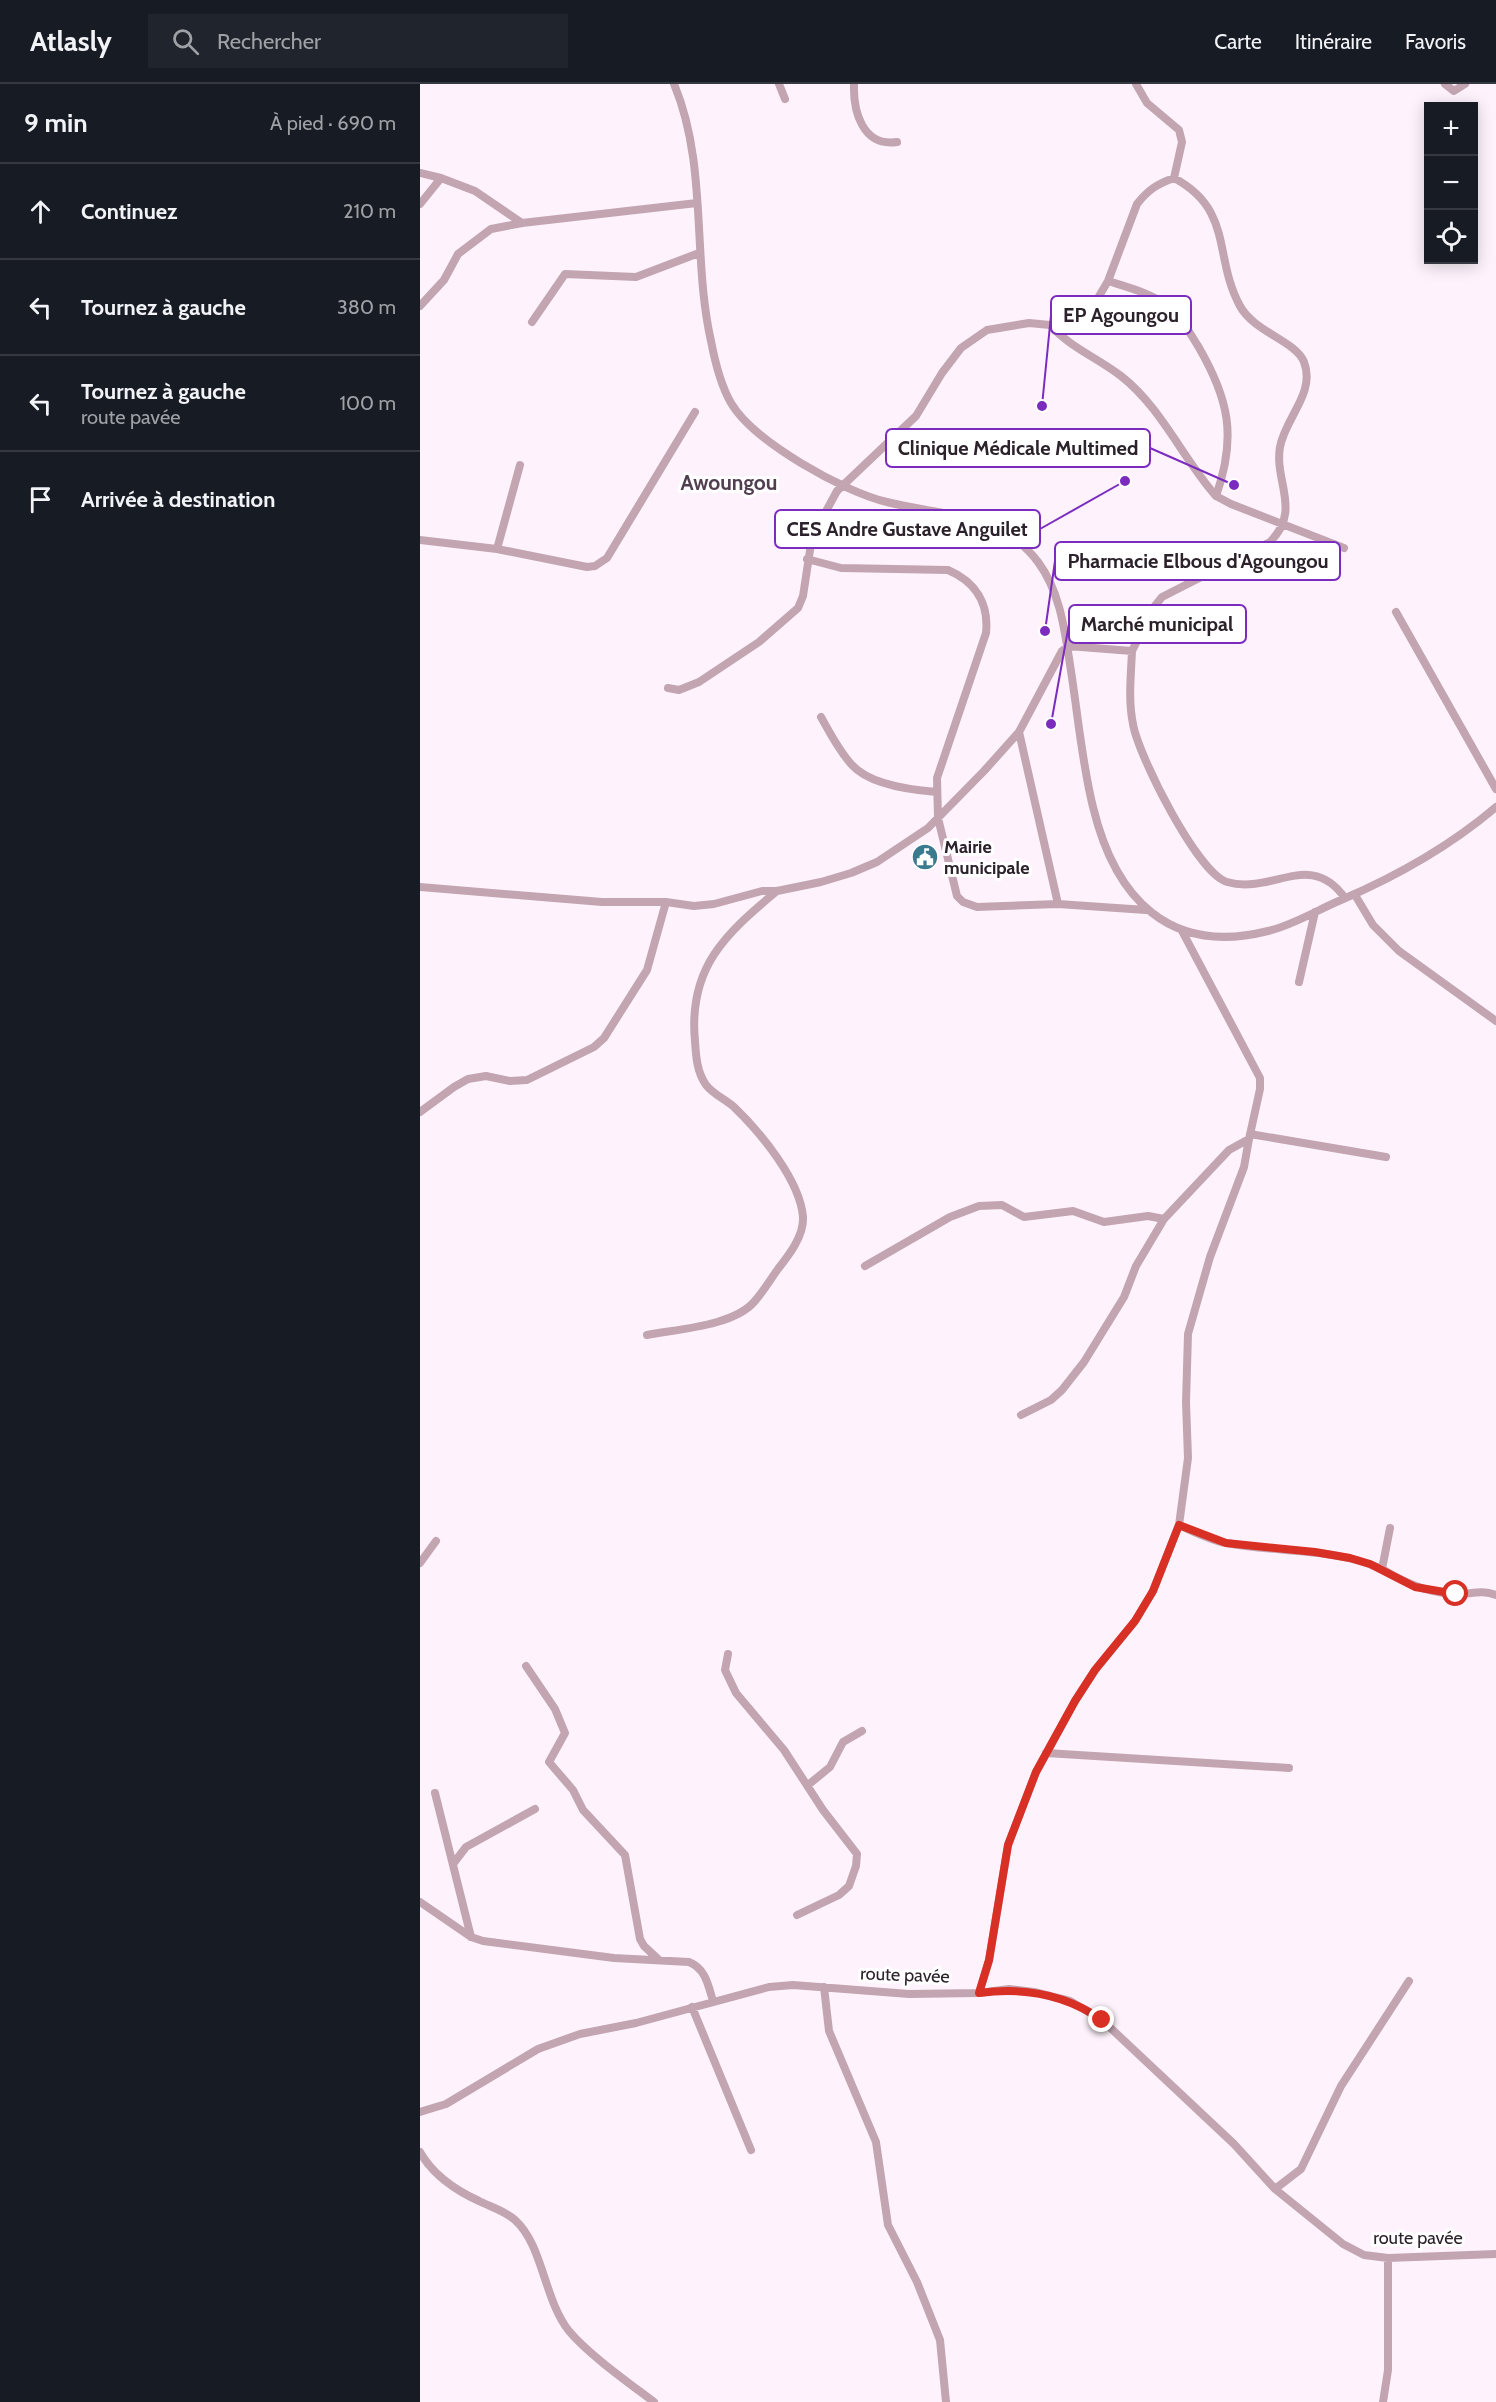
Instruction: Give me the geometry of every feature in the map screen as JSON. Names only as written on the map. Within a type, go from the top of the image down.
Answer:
[{"type":"street","points":[[674,84],[688,132],[697,203],[703,307],[720,380],[728,399],[738,413],[762,436],[866,497],[982,520],[1014,538],[1036,559],[1050,580],[1068,646],[1092,805],[1104,844],[1130,893],[1146,910],[1182,931],[1209,937],[1270,931],[1396,875],[1428,856],[1496,807]]},
{"type":"street","points":[[779,84],[785,99]]},
{"type":"street","points":[[854,84],[854,105],[861,123],[875,141],[897,142]]},
{"type":"street","points":[[1136,84],[1147,102],[1179,130],[1182,142],[1174,178]]},
{"type":"street","points":[[1445,84],[1454,91],[1465,84]]},
{"type":"street","points":[[420,173],[475,191],[522,223]]},
{"type":"street","points":[[420,204],[441,178]]},
{"type":"street","points":[[668,687],[679,690],[689,687],[778,627],[798,608],[803,596],[807,559],[815,531],[842,484],[916,416],[960,348],[975,336],[1004,326],[1029,323],[1050,326],[1078,318],[1092,308],[1108,281],[1137,204],[1157,184],[1174,178]]},
{"type":"street","points":[[1174,178],[1203,197],[1224,244],[1233,290],[1245,313],[1261,329],[1296,350],[1304,360],[1305,388],[1280,448],[1287,505],[1278,534],[1258,549],[1162,597],[1149,616],[1132,651],[1131,710],[1138,743],[1165,800],[1212,874],[1225,882],[1250,886],[1311,875],[1326,878],[1345,898]]},
{"type":"street","points":[[420,306],[444,280],[458,254],[491,229],[522,223],[697,203]]},
{"type":"street","points":[[532,322],[565,274],[636,277],[699,253]]},
{"type":"street","points":[[1108,281],[1146,294],[1167,305],[1178,315],[1213,373],[1227,408],[1229,423],[1228,451],[1216,495]]},
{"type":"street","points":[[1050,326],[1065,341],[1121,376],[1141,396],[1216,495],[1231,504],[1344,548]]},
{"type":"street","points":[[420,540],[497,549],[587,567],[602,562],[607,558],[695,412]]},
{"type":"street","points":[[497,549],[520,465]]},
{"type":"street","points":[[807,559],[841,568],[948,570],[963,576],[977,591],[988,616],[986,633],[942,764],[937,792],[939,818],[957,896],[963,902],[977,907],[1058,904],[1146,910]]},
{"type":"street","points":[[1396,612],[1496,789]]},
{"type":"street","points":[[420,887],[602,902],[666,902],[694,906],[714,904],[744,894],[777,891],[822,882],[877,862],[939,818],[1019,732],[1062,651],[1068,646],[1132,651]]},
{"type":"street","points":[[821,717],[853,767],[871,778],[937,792]]},
{"type":"street","points":[[1019,732],[1058,904]]},
{"type":"street","points":[[647,1335],[718,1321],[741,1314],[754,1303],[799,1237],[803,1218],[795,1185],[747,1121],[732,1106],[712,1093],[704,1082],[697,1064],[693,1031],[697,989],[717,946],[736,925],[777,891]]},
{"type":"street","points":[[1355,895],[1373,925],[1400,951],[1496,1022]]},
{"type":"street","points":[[420,1112],[468,1079],[486,1076],[510,1082],[527,1080],[594,1047],[604,1038],[647,970],[666,902]]},
{"type":"street","points":[[1299,982],[1315,912]]},
{"type":"street","points":[[979,1993],[989,1960],[1008,1845],[1018,1814],[1046,1753],[1095,1670],[1135,1621],[1153,1591],[1179,1525],[1188,1458],[1186,1402],[1188,1334],[1210,1257],[1244,1167],[1260,1078],[1182,931]]},
{"type":"street","points":[[1021,1415],[1051,1400],[1084,1362],[1124,1297],[1136,1266],[1164,1219],[1229,1150],[1249,1136],[1386,1157]]},
{"type":"street","points":[[865,1266],[950,1217],[979,1206],[1002,1205],[1024,1216],[1073,1211],[1104,1222],[1148,1216],[1164,1219]]},
{"type":"street","points":[[1179,1525],[1226,1543],[1350,1558],[1382,1569],[1415,1587],[1430,1591],[1456,1594],[1478,1591],[1496,1594]]},
{"type":"street","points":[[1382,1569],[1390,1527]]},
{"type":"street","points":[[420,1563],[436,1541]]},
{"type":"street","points":[[728,1654],[725,1670],[736,1693],[770,1731],[823,1810],[857,1854],[856,1866],[849,1886],[839,1895],[797,1915]]},
{"type":"street","points":[[526,1666],[555,1709],[565,1734],[549,1762],[573,1790],[583,1810],[622,1851],[640,1938],[644,1946],[659,1960]]},
{"type":"street","points":[[808,1785],[830,1767],[843,1742],[862,1731]]},
{"type":"street","points":[[1046,1753],[1289,1768]]},
{"type":"street","points":[[435,1793],[471,1937]]},
{"type":"street","points":[[453,1864],[466,1847],[535,1809]]},
{"type":"street","points":[[420,1902],[471,1937],[614,1958],[681,1961],[697,1966],[704,1975],[713,2001]]},
{"type":"street","points":[[1275,2189],[1301,2169],[1341,2086],[1409,1981]]},
{"type":"street","name":"route pavée","points":[[420,2112],[446,2104],[538,2049],[580,2034],[769,1987],[824,1987],[909,1994],[979,1993],[1009,1989],[1034,1992],[1070,2001],[1087,2009],[1102,2020],[1234,2144],[1275,2189],[1343,2244],[1364,2255],[1388,2258],[1496,2254]]},
{"type":"street","points":[[824,1987],[829,2031],[876,2142],[888,2225],[917,2282],[940,2340],[946,2402]]},
{"type":"street","points":[[692,2007],[751,2150]]},
{"type":"street","points":[[420,2152],[428,2166],[447,2183],[469,2197],[508,2214],[518,2223],[534,2252],[547,2288],[569,2331],[654,2402]]},
{"type":"street","points":[[1383,2402],[1388,2370],[1388,2258]]},
{"type":"place","name":"EP Agoungou","points":[[1042,406]]},
{"type":"place","name":"CES Andre Gustave Anguilet","points":[[1125,481]]},
{"type":"place","name":"Clinique Médicale Multimed","points":[[1234,485]]},
{"type":"place","name":"Pharmacie Elbous d'Agoungou","points":[[1045,631]]},
{"type":"place","name":"Marché municipal","points":[[1051,724]]},
{"type":"place","name":"Mairie municipale","points":[[925,857]]},
{"type":"district","name":"Awoungou","points":[[729,483]]},
{"type":"route","points":[[1102,2020],[1087,2009],[1070,2001],[1034,1992],[1009,1989],[979,1993],[989,1960],[1002,1872],[1018,1814],[1036,1772],[1075,1701],[1095,1670],[1135,1621],[1153,1591],[1179,1525],[1202,1536],[1226,1543],[1350,1558],[1382,1569],[1415,1587],[1456,1594]]}]
